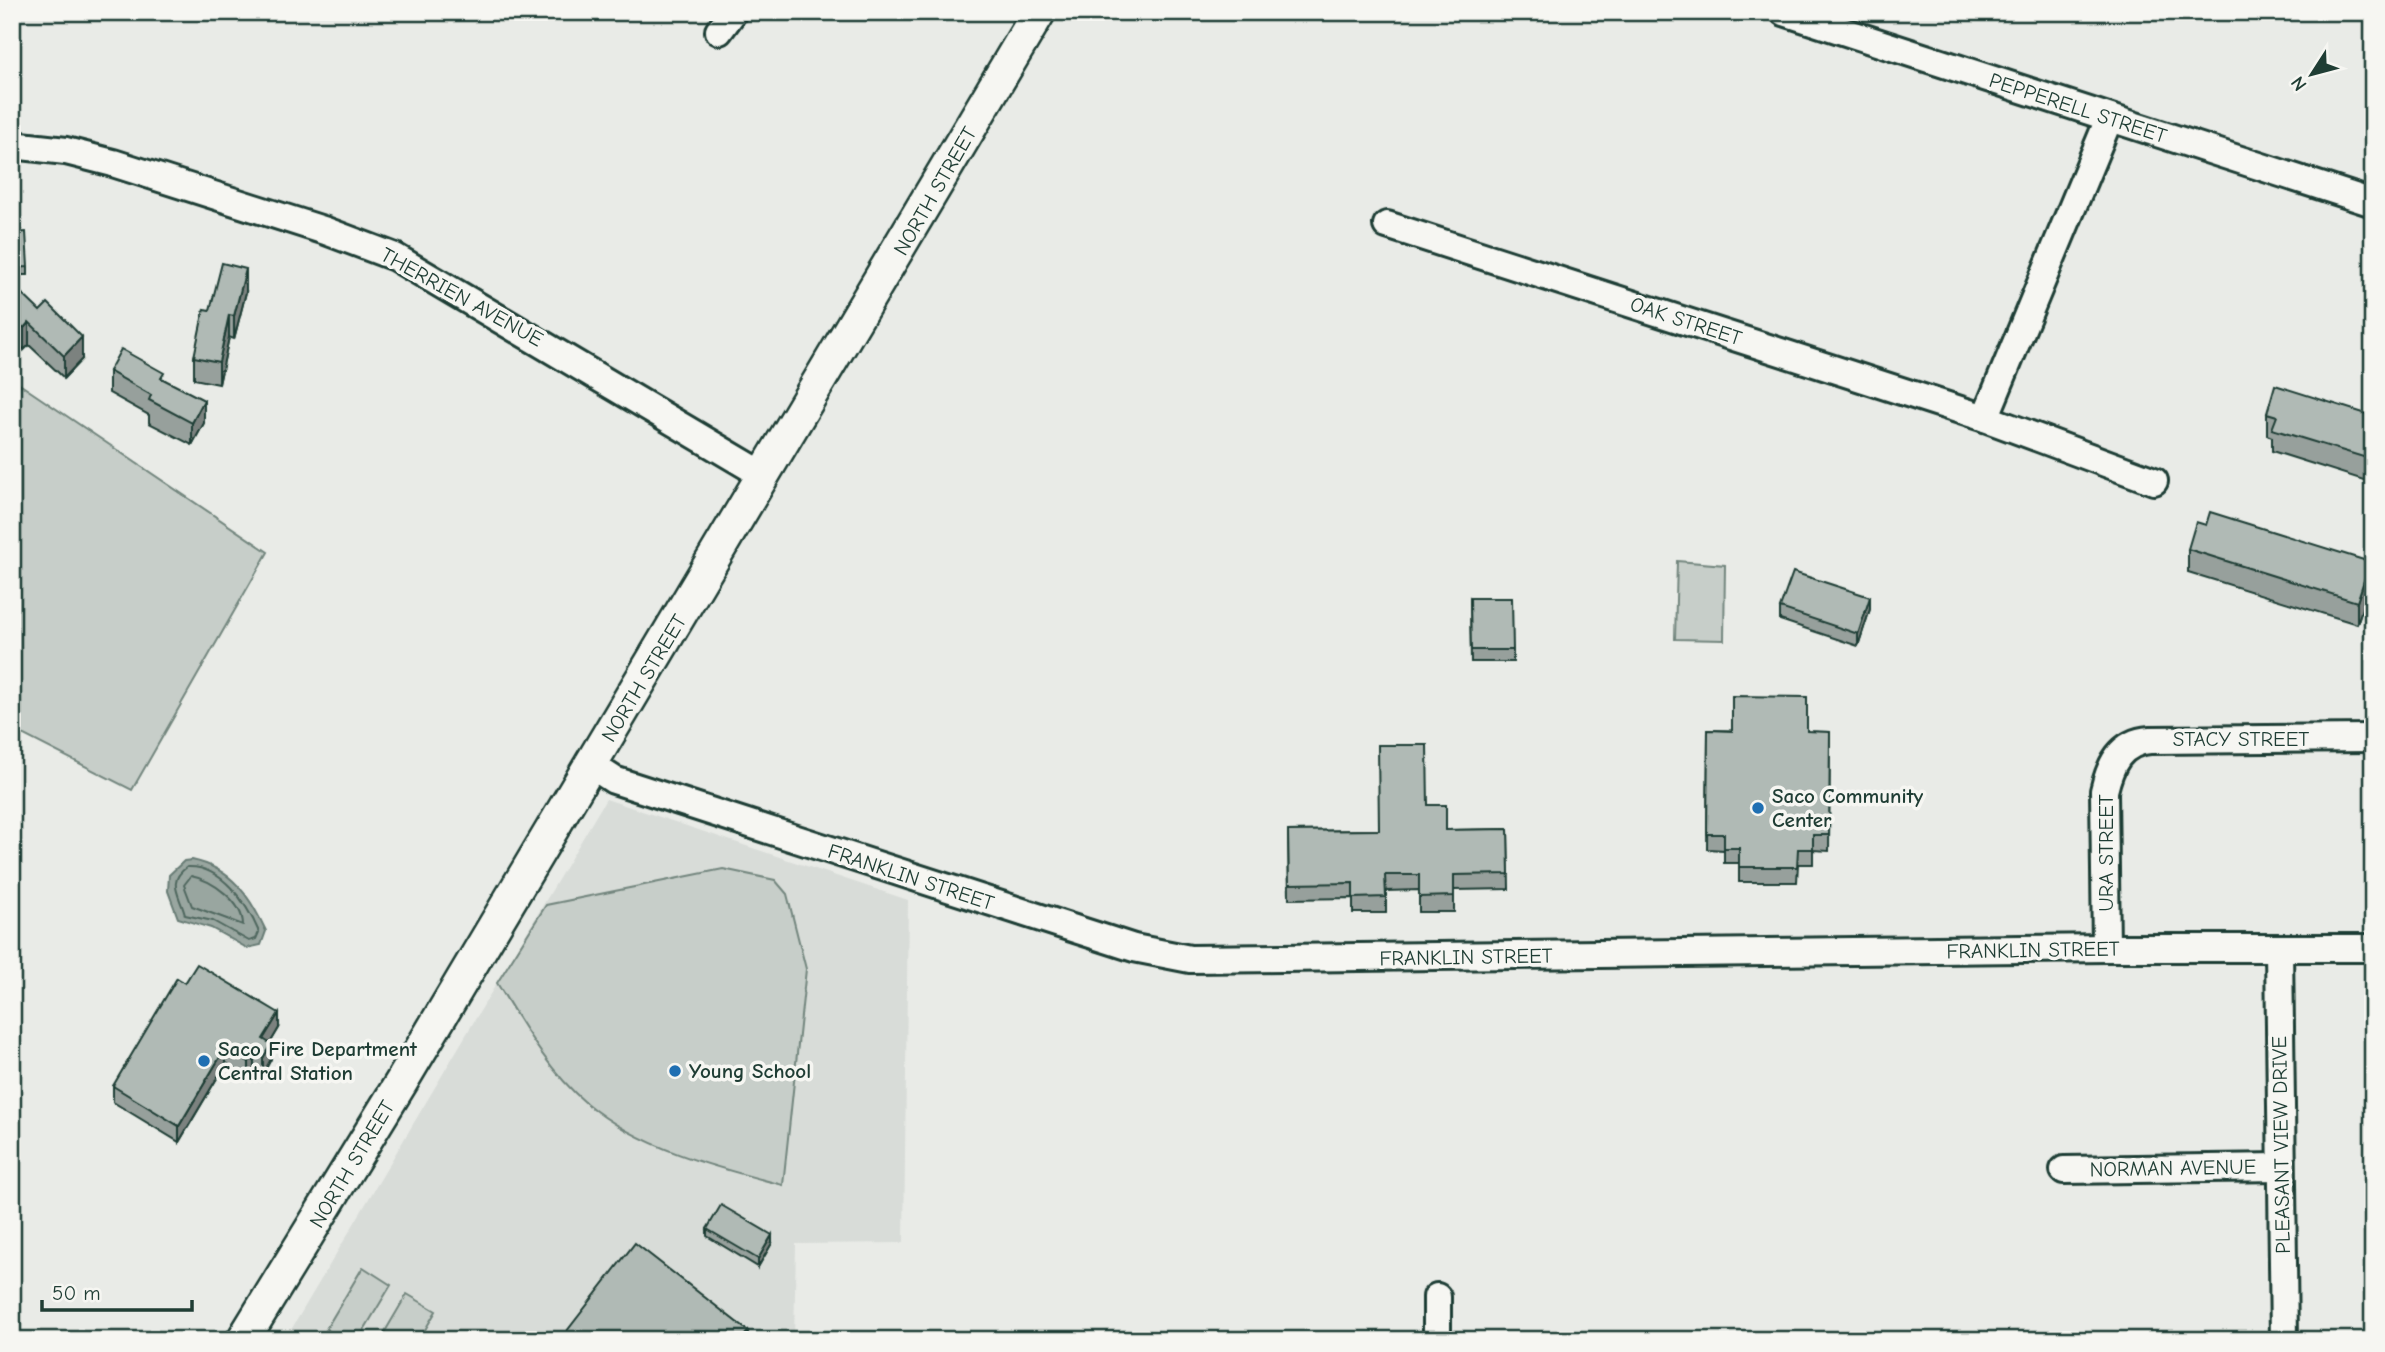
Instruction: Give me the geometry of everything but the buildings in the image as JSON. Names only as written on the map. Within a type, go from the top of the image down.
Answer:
[{"type":"main road","name":"NORTH STREET","points":[[243,1340],[765,476],[1039,12]]},
{"type":"street","name":"PEPPERELL STREET","points":[[1784,12],[2373,203]]},
{"type":"street","points":[[1984,418],[2109,119]]},
{"type":"street","name":"THERRIEN AVENUE","points":[[12,145],[66,151],[113,163],[326,231],[395,257],[765,476]]},
{"type":"street","name":"OAK STREET","points":[[1387,225],[1984,418],[2154,481]]},
{"type":"street","name":"STACY STREET","points":[[2115,759],[2128,746],[2143,740],[2373,738]]},
{"type":"street","name":"URA STREET","points":[[2106,948],[2104,791],[2115,759]]},
{"type":"street","name":"FRANKLIN STREET","points":[[591,765],[614,780],[1016,911],[1134,948],[1190,959],[2106,948],[2373,948]]},
{"type":"street","name":"PLEASANT VIEW DRIVE","points":[[2279,950],[2284,1340]]},
{"type":"street","name":"NORMAN AVENUE","points":[[2064,1170],[2281,1167]]},
{"type":"street","points":[[1437,1297],[1437,1340]]},
{"type":"shaded area","points":[[12,379],[268,552],[132,790],[12,729]]},
{"type":"shaded area","points":[[1677,561],[1725,565],[1724,640],[1675,639]]},
{"type":"shaded area","name":"Young School","points":[[606,799],[908,900],[904,1243],[796,1244],[794,1340],[285,1340]]},
{"type":"shaded area","points":[[723,869],[775,880],[787,894],[806,969],[783,1185],[680,1154],[654,1144],[607,1119],[560,1077],[537,1047],[497,983],[546,905]]},
{"type":"shaded area","points":[[363,1267],[391,1285],[358,1340],[344,1340],[326,1329]]},
{"type":"shaded area","points":[[407,1294],[436,1311],[419,1340],[380,1340]]},
{"type":"water","points":[[192,860],[218,870],[238,885],[266,931],[261,945],[247,948],[211,928],[178,918],[168,891],[169,875],[184,861]]},
{"type":"place","name":"Saco Community Center","points":[[1758,808]]},
{"type":"place","name":"Saco Fire Department Central Station","points":[[204,1061]]},
{"type":"place","name":"Young School","points":[[675,1071]]}]
